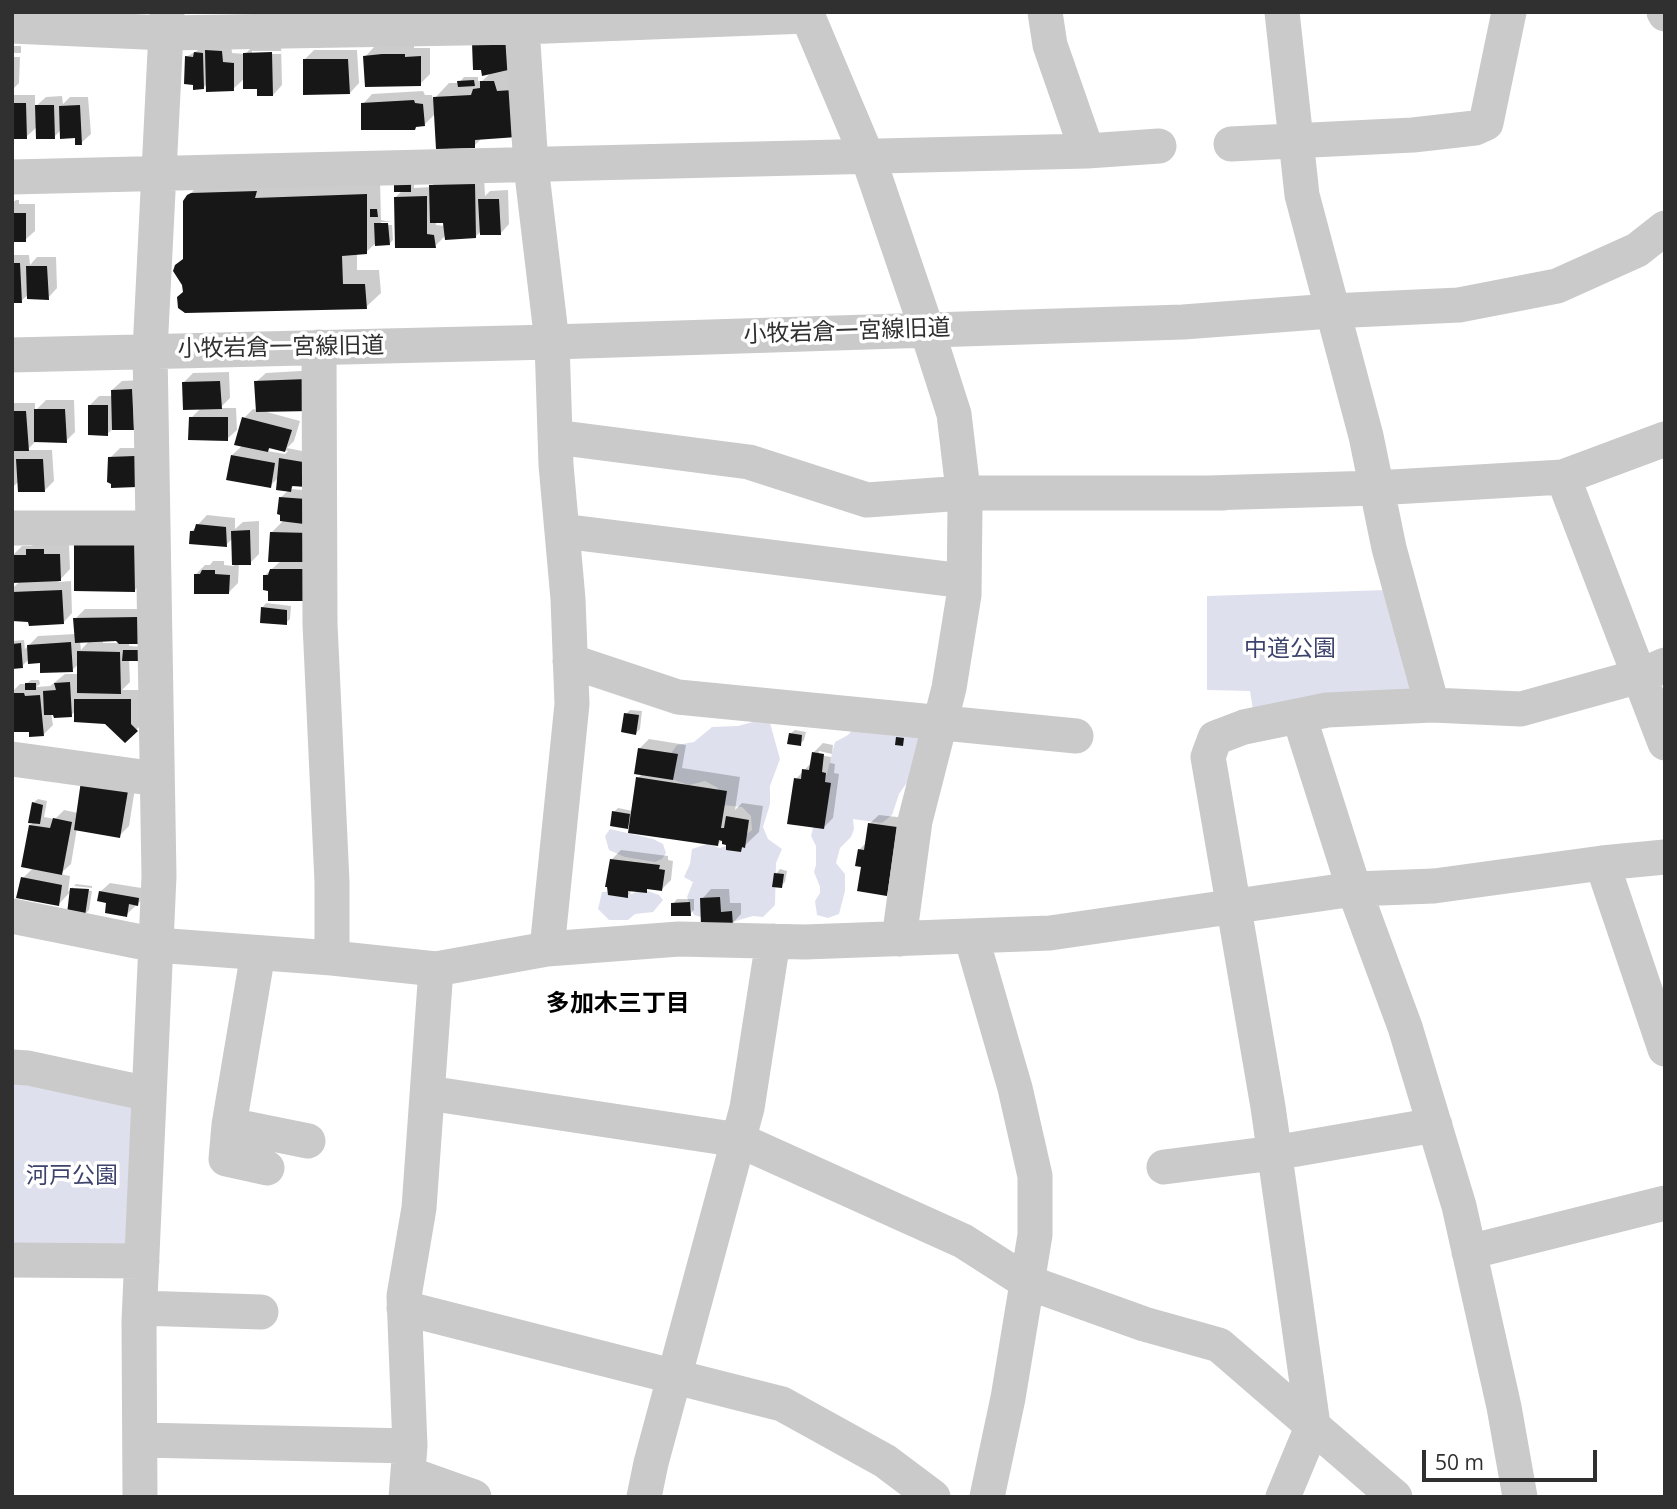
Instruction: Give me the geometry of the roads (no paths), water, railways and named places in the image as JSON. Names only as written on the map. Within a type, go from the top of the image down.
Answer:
[{"type":"street","points":[[1045,12],[1050,45],[1087,151]]},
{"type":"street","points":[[1282,12],[1302,195],[1366,436],[1389,548],[1432,705]]},
{"type":"street","points":[[1231,144],[1413,135],[1475,128],[1486,123],[1509,12]]},
{"type":"street","points":[[12,26],[806,14],[867,156],[927,330],[954,414],[963,493],[964,581],[960,621],[941,722],[915,821],[898,939]]},
{"type":"street","points":[[522,19],[531,166],[552,342],[555,437],[572,704],[547,949]]},
{"type":"street","points":[[140,1497],[140,1308],[159,876],[150,352],[167,23]]},
{"type":"street","points":[[12,177],[1087,151],[1159,146]]},
{"type":"street","name":"小牧岩倉一宮線旧道","points":[[12,355],[552,342],[1183,322],[1459,305],[1557,286],[1637,250],[1665,228]]},
{"type":"street","points":[[319,347],[320,624],[332,882],[332,958]]},
{"type":"street","points":[[555,437],[750,462],[867,500],[963,493],[1208,493],[1376,488],[1563,477],[1665,439]]},
{"type":"street","points":[[1563,477],[1652,671],[1665,743]]},
{"type":"street","points":[[12,528],[153,528]]},
{"type":"street","points":[[562,531],[964,581]]},
{"type":"street","points":[[570,661],[678,697],[1076,736]]},
{"type":"street","points":[[1283,1497],[1313,1425],[1274,1153],[1208,757],[1215,738],[1244,727],[1327,710],[1432,705],[1521,709],[1652,671]]},
{"type":"street","points":[[1299,716],[1354,889],[1405,1027],[1458,1206],[1504,1407],[1520,1497]]},
{"type":"street","points":[[12,759],[157,779]]},
{"type":"street","points":[[12,916],[156,945],[436,969],[547,949],[679,939],[898,939],[1051,933],[1354,889],[1434,886],[1665,857]]},
{"type":"street","points":[[1602,863],[1665,1049]]},
{"type":"street","points":[[971,936],[1015,1088],[1035,1176],[1035,1236],[1008,1398],[987,1497]]},
{"type":"street","points":[[644,1497],[747,1108],[773,941]]},
{"type":"street","points":[[258,953],[229,1125],[226,1159],[267,1168]]},
{"type":"street","points":[[409,1472],[404,1296],[418,1208],[436,969]]},
{"type":"street","points":[[12,1067],[28,1068],[149,1094]]},
{"type":"street","points":[[428,1093],[739,1140],[963,1241],[1027,1282],[1144,1324],[1219,1345],[1395,1497]]},
{"type":"street","points":[[229,1125],[308,1141]]},
{"type":"street","points":[[1164,1167],[1274,1153],[1435,1125]]},
{"type":"street","points":[[1469,1252],[1665,1203]]},
{"type":"street","points":[[12,1260],[142,1261]]},
{"type":"street","points":[[140,1308],[261,1312]]},
{"type":"street","points":[[404,1308],[782,1404],[885,1461],[933,1497]]},
{"type":"street","points":[[140,1440],[409,1472],[474,1497]]},
{"type":"district","name":"多加木三丁目","points":[[618,1004]]},
{"type":"park label","name":"中道公園","points":[[1290,649]]},
{"type":"park label","name":"河戸公園","points":[[72,1176]]}]
